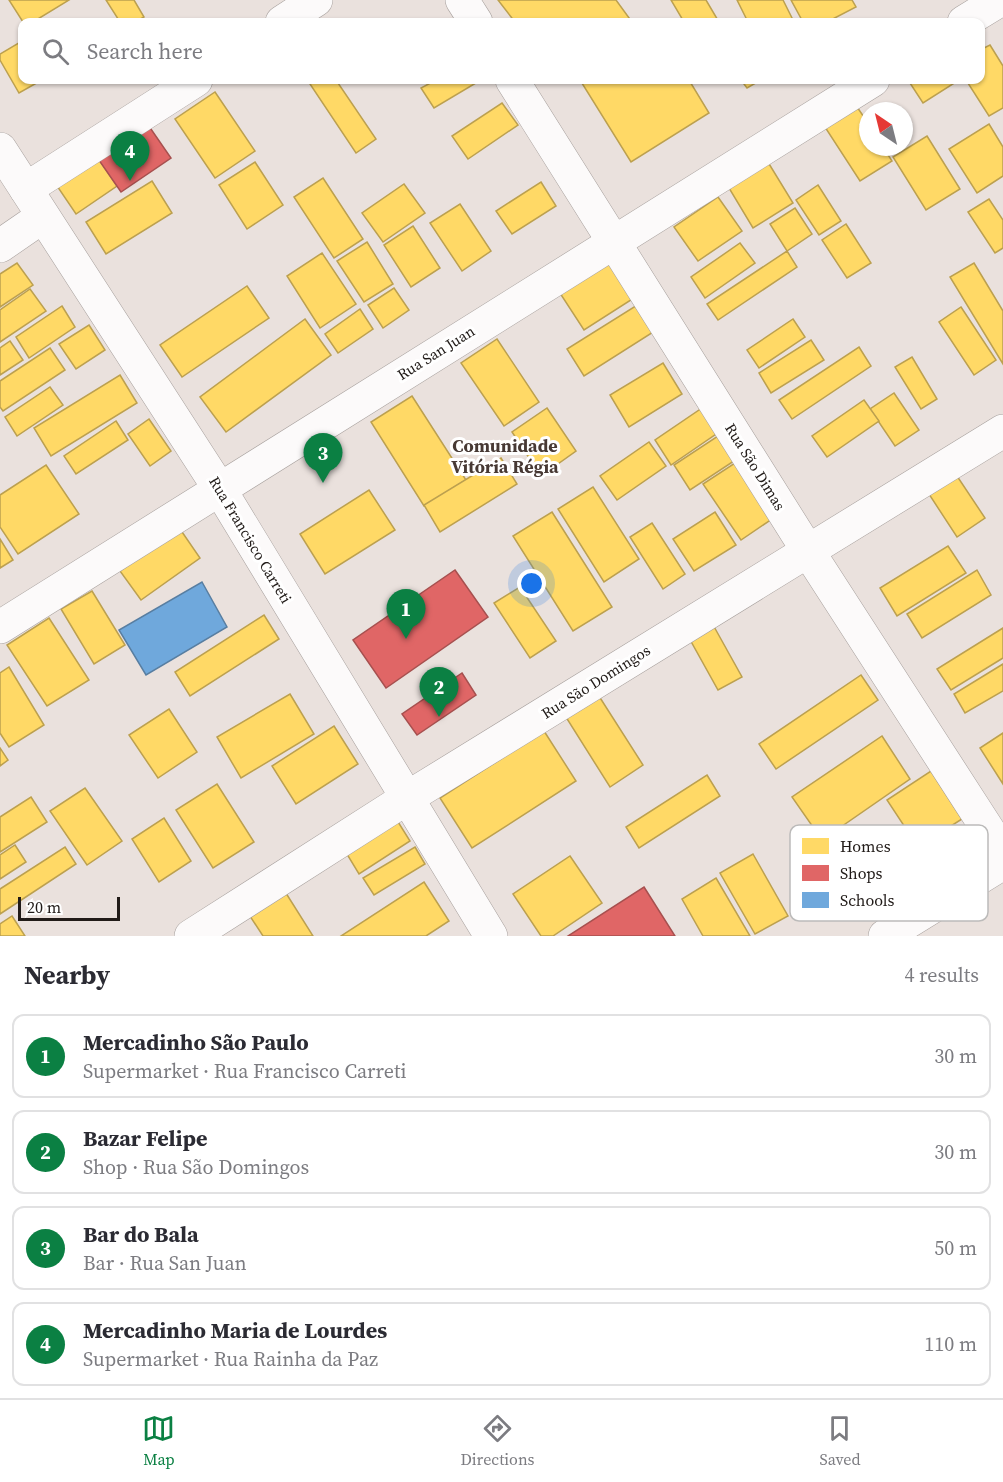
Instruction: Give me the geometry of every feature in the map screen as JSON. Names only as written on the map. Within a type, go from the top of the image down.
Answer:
[{"type":"street","points":[[288,18],[316,0]]},
{"type":"street","points":[[462,0],[473,18]]},
{"type":"street","points":[[971,18],[1000,0]]},
{"type":"street","points":[[26,189],[189,84]]},
{"type":"street","name":"Rua São Dimas","points":[[514,84],[808,551],[985,825]]},
{"type":"street","name":"Rua San Juan","points":[[0,627],[867,84]]},
{"type":"street","name":"Rua Francisco Carreti","points":[[0,149],[219,488],[491,936]]},
{"type":"street","points":[[0,246],[42,217]]},
{"type":"street","name":"Rua São Domingos","points":[[191,936],[406,798],[1003,431]]},
{"type":"street","name":"Rua São Dimas","points":[[988,830],[1003,853]]},
{"type":"street","points":[[988,872],[1003,863]]},
{"type":"street","points":[[885,936],[909,921]]},
{"type":"building: Homes","points":[[9,0],[69,0],[40,18],[20,18]]},
{"type":"building: Homes","points":[[106,0],[134,0],[144,17],[142,18],[117,18]]},
{"type":"building: Homes","points":[[498,0],[616,0],[629,18],[512,18]]},
{"type":"building: Homes","points":[[671,0],[706,0],[717,18],[682,18]]},
{"type":"building: Homes","points":[[737,0],[783,0],[792,18],[746,18]]},
{"type":"building: Homes","points":[[791,0],[852,0],[856,7],[835,18],[801,18]]},
{"type":"building: Homes","points":[[18,43],[18,84],[35,84],[19,93],[0,60],[0,54]]},
{"type":"building: Homes","points":[[990,45],[1003,66],[1003,108],[989,116],[969,84],[985,84],[985,48]]},
{"type":"building: Homes","points":[[310,84],[339,84],[376,139],[356,153]]},
{"type":"building: Homes","points":[[428,84],[474,84],[434,108],[421,88]]},
{"type":"building: Homes","points":[[582,84],[691,84],[709,113],[631,162]]},
{"type":"building: Homes","points":[[911,84],[953,84],[923,103]]},
{"type":"building: Homes","points":[[215,92],[255,151],[215,178],[175,119]]},
{"type":"building: Homes","points":[[502,103],[518,125],[468,159],[452,136]]},
{"type":"building: Homes","points":[[855,104],[859,110],[859,156],[889,156],[892,161],[860,181],[823,124]]},
{"type":"building: Homes","points":[[989,124],[1003,147],[1003,176],[977,193],[949,149]]},
{"type":"building: Homes","points":[[927,136],[960,189],[926,210],[893,157],[913,156],[913,145]]},
{"type":"building: Homes","points":[[94,152],[117,186],[76,214],[53,180]]},
{"type":"building: Homes","points":[[763,154],[793,203],[753,228],[723,178]]},
{"type":"building: Homes","points":[[255,162],[283,205],[247,229],[219,185]]},
{"type":"building: Homes","points":[[323,178],[363,239],[334,258],[294,197]]},
{"type":"building: Homes","points":[[152,181],[172,213],[106,254],[86,222]]},
{"type":"building: Homes","points":[[541,182],[556,206],[512,234],[496,211]]},
{"type":"building: Homes","points":[[404,184],[425,213],[383,242],[362,213]]},
{"type":"building: Homes","points":[[818,185],[841,221],[819,235],[796,200]]},
{"type":"building: Homes","points":[[718,197],[742,231],[698,261],[674,227]]},
{"type":"building: Homes","points":[[989,199],[1003,220],[1003,248],[995,253],[968,212]]},
{"type":"building: Homes","points":[[460,204],[491,251],[462,271],[430,223]]},
{"type":"building: Homes","points":[[795,208],[812,234],[787,251],[770,224]]},
{"type":"building: Homes","points":[[846,224],[871,263],[847,278],[822,240]]},
{"type":"building: Homes","points":[[413,226],[440,268],[411,287],[384,245]]},
{"type":"building: Homes","points":[[367,242],[393,284],[364,302],[337,261]]},
{"type":"building: Homes","points":[[740,243],[755,263],[705,298],[691,277]]},
{"type":"building: Homes","points":[[787,251],[797,267],[718,320],[707,304]]},
{"type":"building: Homes","points":[[322,253],[356,304],[320,328],[287,276]]},
{"type":"building: Homes","points":[[607,255],[634,298],[584,330],[556,287]]},
{"type":"building: Homes","points":[[17,263],[33,285],[0,307],[0,274]]},
{"type":"building: Homes","points":[[974,263],[1003,311],[1003,364],[950,277]]},
{"type":"building: Homes","points":[[247,286],[269,318],[182,377],[160,345]]},
{"type":"building: Homes","points":[[394,288],[409,310],[383,328],[368,305]]},
{"type":"building: Homes","points":[[30,289],[46,311],[0,342],[0,310]]},
{"type":"building: Homes","points":[[642,302],[658,329],[584,376],[567,349]]},
{"type":"building: Homes","points":[[62,306],[75,327],[29,358],[16,337]]},
{"type":"building: Homes","points":[[961,307],[996,360],[974,375],[939,322]]},
{"type":"building: Homes","points":[[360,309],[373,329],[338,353],[325,334]]},
{"type":"building: Homes","points":[[305,319],[331,355],[226,432],[200,397]]},
{"type":"building: Homes","points":[[793,319],[805,337],[759,368],[747,350]]},
{"type":"building: Homes","points":[[89,325],[105,350],[76,369],[59,344]]},
{"type":"building: Homes","points":[[497,339],[539,402],[504,426],[461,363]]},
{"type":"building: Homes","points":[[811,340],[824,360],[771,393],[759,373]]},
{"type":"building: Homes","points":[[10,341],[23,360],[0,375],[0,348]]},
{"type":"building: Homes","points":[[859,347],[871,366],[792,419],[779,400]]},
{"type":"building: Homes","points":[[50,348],[65,370],[3,411],[0,407],[0,381]]},
{"type":"building: Homes","points":[[912,357],[937,399],[921,409],[895,367]]},
{"type":"building: Homes","points":[[663,363],[682,394],[629,427],[610,395]]},
{"type":"building: Homes","points":[[120,375],[137,403],[51,456],[34,428]]},
{"type":"building: Homes","points":[[50,387],[63,405],[17,436],[5,417]]},
{"type":"building: Homes","points":[[894,393],[919,430],[895,446],[870,409]]},
{"type":"building: Homes","points":[[412,396],[466,480],[424,506],[371,422]]},
{"type":"building: Homes","points":[[864,400],[879,421],[827,457],[812,436]]},
{"type":"building: Homes","points":[[547,408],[576,451],[541,476],[512,432]]},
{"type":"building: Homes","points":[[702,408],[719,432],[671,465],[655,440]]},
{"type":"building: Homes","points":[[149,419],[171,451],[150,466],[128,434]]},
{"type":"building: Homes","points":[[116,421],[128,440],[76,474],[64,456]]},
{"type":"building: Homes","points":[[721,434],[737,459],[690,490],[674,465]]},
{"type":"building: Homes","points":[[649,442],[666,466],[617,500],[600,476]]},
{"type":"building: Homes","points":[[501,458],[517,484],[440,532],[424,505]]},
{"type":"building: Homes","points":[[735,463],[772,519],[741,540],[703,484]]},
{"type":"building: Homes","points":[[46,465],[79,514],[18,554],[0,527],[0,495]]},
{"type":"building: Homes","points":[[955,473],[985,518],[957,537],[927,491]]},
{"type":"building: Homes","points":[[593,487],[639,559],[604,582],[558,509]]},
{"type":"building: Homes","points":[[369,490],[395,530],[325,574],[300,534]]},
{"type":"building: Homes","points":[[552,512],[612,607],[573,631],[513,536]]},
{"type":"building: Homes","points":[[715,512],[736,545],[694,571],[673,539]]},
{"type":"building: Homes","points":[[652,523],[685,574],[663,589],[630,537]]},
{"type":"building: Homes","points":[[180,529],[200,558],[141,600],[120,571]]},
{"type":"building: Homes","points":[[0,539],[13,560],[0,568]]},
{"type":"building: Homes","points":[[948,546],[966,573],[897,616],[880,588]]},
{"type":"building: Homes","points":[[977,570],[991,595],[922,638],[907,614]]},
{"type":"building: Homes","points":[[520,587],[556,641],[530,658],[494,603]]},
{"type":"building: Homes","points":[[92,591],[125,645],[94,664],[61,609]]},
{"type":"building: Homes","points":[[264,615],[279,639],[190,696],[175,672]]},
{"type":"building: Homes","points":[[49,618],[89,680],[47,706],[7,645]]},
{"type":"building: Homes","points":[[712,623],[742,677],[718,690],[688,636]]},
{"type":"building: Homes","points":[[1003,628],[1003,658],[951,690],[937,669]]},
{"type":"building: Homes","points":[[1003,664],[1003,691],[965,713],[954,694]]},
{"type":"building: Homes","points":[[9,667],[44,725],[9,747],[0,733],[0,673]]},
{"type":"building: Homes","points":[[861,675],[878,700],[776,769],[759,744]]},
{"type":"building: Homes","points":[[597,693],[643,765],[610,787],[564,714]]},
{"type":"building: Homes","points":[[290,694],[314,734],[241,778],[217,737]]},
{"type":"building: Homes","points":[[169,709],[197,752],[158,778],[129,735]]},
{"type":"building: Homes","points":[[334,726],[358,764],[296,804],[272,766]]},
{"type":"building: Homes","points":[[544,731],[576,781],[472,848],[440,798]]},
{"type":"building: Homes","points":[[1003,733],[1003,784],[980,748]]},
{"type":"building: Homes","points":[[882,736],[910,779],[844,825],[812,825],[792,797]]},
{"type":"building: Homes","points":[[0,748],[8,760],[0,766]]},
{"type":"building: Homes","points":[[931,771],[962,819],[953,825],[903,825],[887,800]]},
{"type":"building: Homes","points":[[707,775],[720,796],[639,848],[626,827]]},
{"type":"building: Homes","points":[[217,784],[254,842],[213,868],[176,810]]},
{"type":"building: Homes","points":[[85,788],[122,841],[87,865],[50,811]]},
{"type":"building: Homes","points":[[31,797],[47,822],[0,852],[0,817]]},
{"type":"building: Homes","points":[[390,809],[410,841],[359,874],[339,841]]},
{"type":"building: Homes","points":[[164,818],[191,861],[159,882],[132,839]]},
{"type":"building: Homes","points":[[15,845],[26,862],[0,879],[0,855]]},
{"type":"building: Homes","points":[[65,847],[76,864],[0,914],[0,889]]},
{"type":"building: Homes","points":[[415,847],[425,864],[374,895],[363,878]]},
{"type":"building: Homes","points":[[753,854],[788,916],[755,934],[720,873]]},
{"type":"building: Homes","points":[[570,856],[602,903],[553,936],[541,936],[513,894]]},
{"type":"building: Homes","points":[[716,878],[750,936],[703,936],[682,899]]},
{"type":"building: Homes","points":[[424,882],[449,921],[426,936],[341,936]]},
{"type":"building: Homes","points":[[284,890],[313,936],[263,936],[248,913]]},
{"type":"building: Homes","points":[[12,916],[25,936],[0,936],[0,924]]},
{"type":"building: Shops","points":[[144,119],[171,158],[121,192],[94,153]]},
{"type":"building: Shops","points":[[455,570],[488,617],[386,688],[353,640]]},
{"type":"building: Shops","points":[[462,673],[476,695],[417,735],[402,714]]},
{"type":"building: Shops","points":[[644,887],[675,936],[568,936]]},
{"type":"building: Schools","points":[[202,582],[227,627],[146,675],[119,630]]},
{"type":"place","name":"Mercadinho Maria de Lourdes","points":[[130,181]]},
{"type":"place","name":"Bar do Bala","points":[[323,483]]},
{"type":"place","name":"Mercadinho São Paulo","points":[[406,639]]},
{"type":"place","name":"Bazar Felipe","points":[[439,717]]},
{"type":"district","name":"Comunidade Vitória Régia","points":[[505,456]]}]
